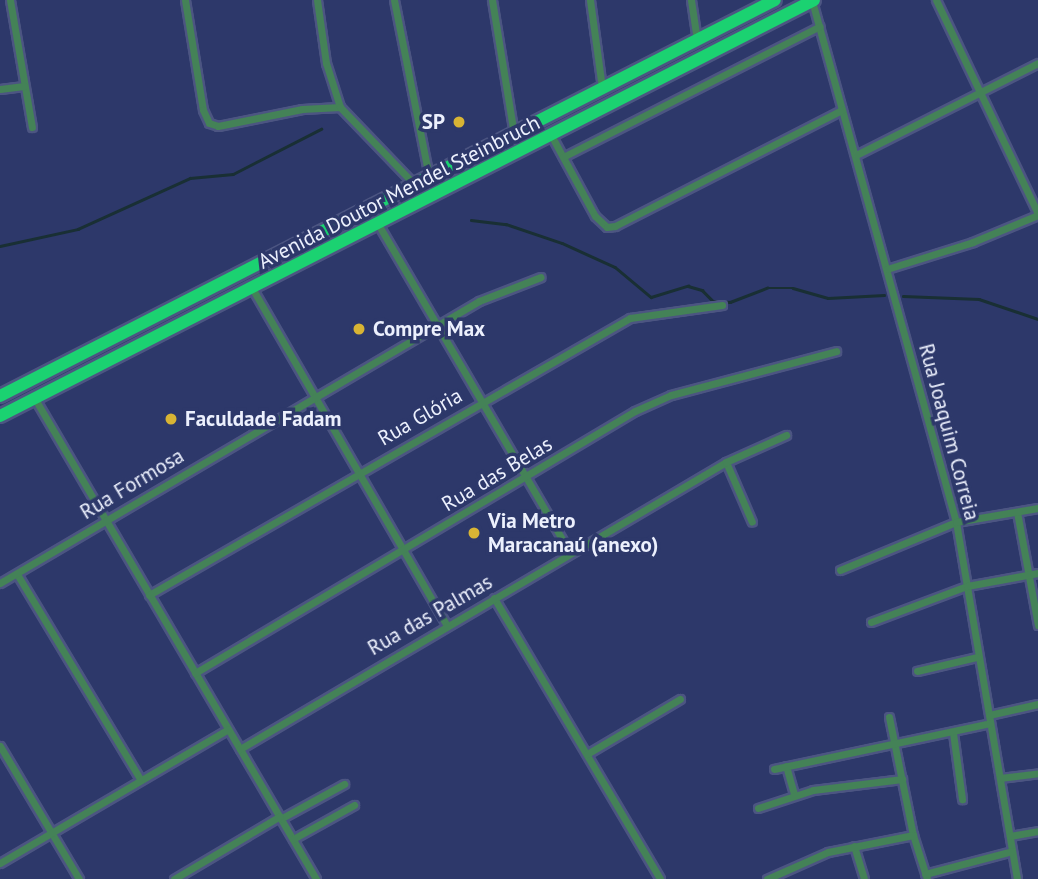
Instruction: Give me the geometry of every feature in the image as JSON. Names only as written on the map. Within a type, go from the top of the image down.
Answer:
[{"type":"highway","name":"Avenida Doutor Mendel Steinbruch","points":[[0,396],[775,0]]},
{"type":"highway","name":"Avenida Doutor Mendel Steinbruch","points":[[0,416],[813,0]]},
{"type":"street","points":[[10,0],[32,127]]},
{"type":"street","points":[[185,0],[203,110],[209,123],[218,126],[289,111],[340,107]]},
{"type":"street","points":[[317,0],[326,63],[340,107],[415,185]]},
{"type":"street","points":[[394,0],[430,177]]},
{"type":"street","points":[[492,0],[514,134]]},
{"type":"street","points":[[590,0],[603,88]]},
{"type":"street","points":[[691,0],[697,40]]},
{"type":"street","name":"Rua Joaquim Correia","points":[[813,0],[956,522],[1017,879]]},
{"type":"street","points":[[887,269],[973,242],[1038,215],[936,0]]},
{"type":"street","points":[[563,157],[820,26]]},
{"type":"street","points":[[856,155],[1038,63]]},
{"type":"street","points":[[0,89],[24,86]]},
{"type":"street","points":[[551,135],[600,223],[615,226],[842,110]]},
{"type":"street","points":[[378,224],[570,553]]},
{"type":"street","name":"Rua Formosa","points":[[0,583],[313,397],[497,292],[541,277]]},
{"type":"street","points":[[252,288],[446,624]]},
{"type":"street","name":"Rua Glória","points":[[149,595],[357,473],[631,318],[722,305]]},
{"type":"street","name":"Rua das Belas","points":[[195,673],[653,402],[836,351]]},
{"type":"street","points":[[35,398],[316,879]]},
{"type":"street","name":"Rua das Palmas","points":[[240,749],[446,624],[726,462],[786,435]]},
{"type":"street","points":[[726,462],[752,522]]},
{"type":"street","points":[[840,570],[956,522],[1038,508]]},
{"type":"street","points":[[1017,512],[1038,625]]},
{"type":"street","points":[[870,622],[967,586],[1038,573]]},
{"type":"street","points":[[17,574],[141,780]]},
{"type":"street","points":[[494,598],[660,879]]},
{"type":"street","points":[[917,671],[977,657]]},
{"type":"street","points":[[587,754],[680,699]]},
{"type":"street","points":[[774,769],[953,733],[1038,704]]},
{"type":"street","points":[[889,717],[913,835],[926,876],[1012,851]]},
{"type":"street","points":[[0,863],[228,729]]},
{"type":"street","points":[[953,733],[962,799]]},
{"type":"street","points":[[0,746],[79,879]]},
{"type":"street","points":[[786,766],[794,794]]},
{"type":"street","points":[[1000,778],[1038,773]]},
{"type":"street","points":[[758,808],[794,794],[902,779]]},
{"type":"street","points":[[174,879],[344,784]]},
{"type":"street","points":[[293,839],[354,805]]},
{"type":"street","points":[[1010,836],[1038,831]]},
{"type":"street","points":[[767,879],[803,861],[854,846],[913,835]]},
{"type":"street","points":[[854,846],[864,879]]},
{"type":"waterway","points":[[0,246],[78,229],[190,178],[233,174],[321,129]]},
{"type":"waterway","points":[[471,220],[506,224],[562,243],[615,267],[651,297],[688,286],[702,290],[713,301],[730,302],[767,288],[793,288],[828,298],[884,295]]},
{"type":"waterway","points":[[903,296],[979,299],[1038,319]]},
{"type":"place","name":"SP","points":[[459,122]]},
{"type":"place","name":"Compre Max","points":[[359,329]]},
{"type":"place","name":"Faculdade Fadam","points":[[171,419]]},
{"type":"place","name":"Via Metro Maracanaú (anexo)","points":[[474,533]]}]
